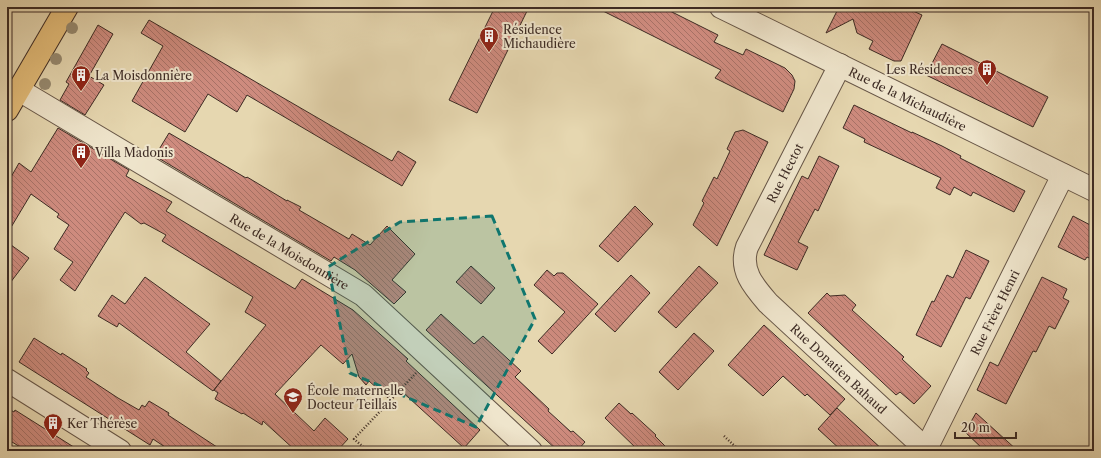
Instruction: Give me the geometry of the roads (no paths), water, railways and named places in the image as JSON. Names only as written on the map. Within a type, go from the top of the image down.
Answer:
[{"type":"main road","points":[[7,110],[67,7]]},
{"type":"street","name":"Rue de la Michaudière","points":[[721,7],[1094,190]]},
{"type":"street","name":"Rue Hectot","points":[[751,283],[744,266],[746,247],[840,65]]},
{"type":"street","name":"Rue de la Moisdonnière","points":[[19,90],[363,295],[531,451]]},
{"type":"street","name":"Rue Frère Henri","points":[[928,450],[1063,176]]},
{"type":"street","name":"Rue Donatien Bahaud","points":[[751,283],[768,303],[928,450]]},
{"type":"street","points":[[7,380],[120,451]]},
{"type":"place","name":"Résidence Michaudière","points":[[489,53]]},
{"type":"place","name":"Les Résidences","points":[[987,86]]},
{"type":"place","name":"La Moisdonnière","points":[[81,92]]},
{"type":"place","name":"Villa Madonis","points":[[81,169]]},
{"type":"place","name":"École maternelle Docteur Teillais","points":[[293,414]]},
{"type":"place","name":"Ker Thérèse","points":[[53,440]]}]
